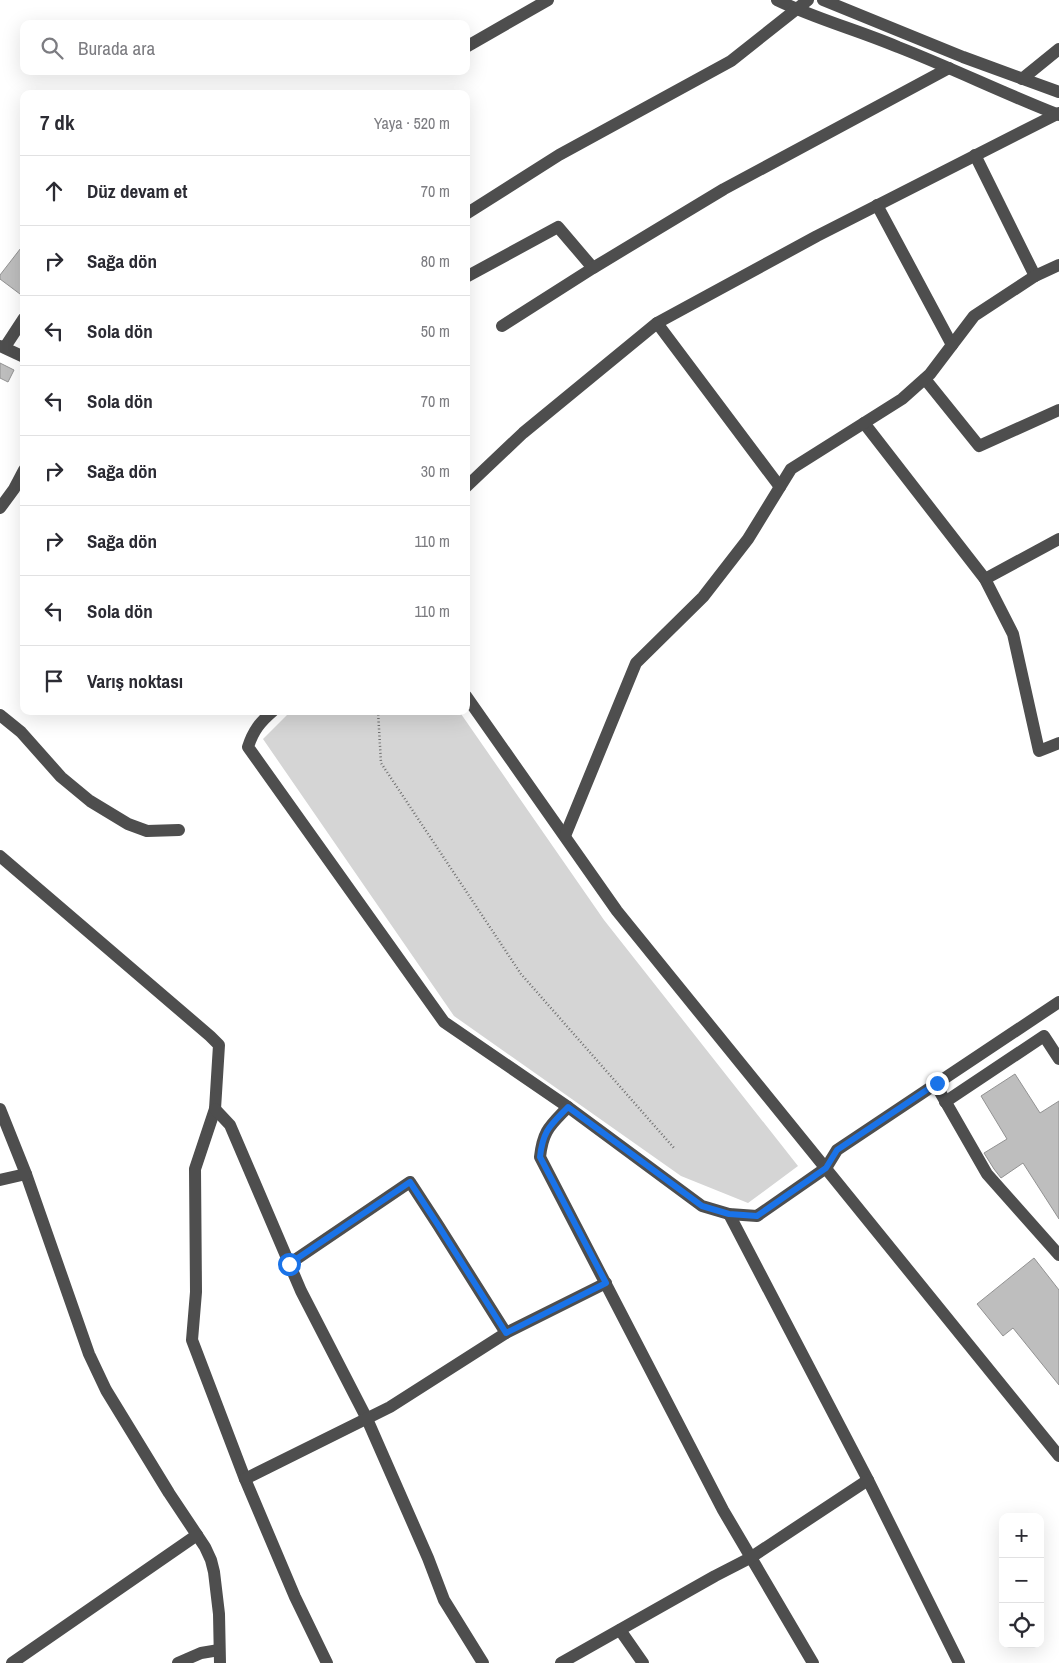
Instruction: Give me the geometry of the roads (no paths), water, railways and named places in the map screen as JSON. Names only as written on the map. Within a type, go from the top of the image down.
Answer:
[{"type":"street","points":[[470,45],[548,0]]},
{"type":"street","points":[[777,0],[796,9],[860,31],[1058,114]]},
{"type":"street","points":[[470,211],[559,155],[731,61],[808,0]]},
{"type":"street","points":[[823,0],[938,47],[1059,92]]},
{"type":"street","points":[[1022,79],[1059,49]]},
{"type":"street","points":[[502,326],[724,188],[949,68]]},
{"type":"street","points":[[470,483],[523,433],[657,323],[816,236],[1058,114]]},
{"type":"street","points":[[975,156],[1035,276]]},
{"type":"street","points":[[876,206],[952,345]]},
{"type":"street","points":[[470,275],[558,227],[593,268]]},
{"type":"street","points":[[565,836],[636,663],[703,597],[748,540],[792,469],[902,399],[925,379],[974,316],[1035,276],[1059,265]]},
{"type":"street","points":[[20,323],[2,347],[20,355]]},
{"type":"street","points":[[657,323],[780,487]]},
{"type":"street","points":[[925,379],[979,446],[1059,410]]},
{"type":"street","points":[[864,423],[985,579],[1013,634],[1039,751],[1059,743]]},
{"type":"street","points":[[0,508],[20,478]]},
{"type":"street","points":[[985,579],[1059,539]]},
{"type":"street","points":[[470,702],[617,911],[1059,1456]]},
{"type":"street","points":[[268,715],[260,722],[253,733],[248,747],[444,1022],[568,1107],[702,1206],[729,1214],[757,1216],[826,1168],[837,1150],[1059,1002]]},
{"type":"street","points":[[0,716],[21,732],[61,777],[90,801],[128,824],[148,830],[179,830]]},
{"type":"street","points":[[0,856],[210,1036],[218,1046],[215,1109],[195,1169],[196,1292],[192,1340],[245,1479],[327,1663]]},
{"type":"street","points":[[946,1102],[1044,1036],[1059,1059]]},
{"type":"street","points":[[937,1083],[987,1174],[1059,1255]]},
{"type":"street","points":[[568,1107],[548,1128],[542,1141],[540,1157],[723,1510],[814,1663]]},
{"type":"street","points":[[0,1109],[26,1174],[89,1354],[106,1390],[211,1560],[219,1614],[220,1663]]},
{"type":"street","points":[[215,1109],[230,1125],[301,1291],[367,1419],[428,1558],[444,1600],[483,1663]]},
{"type":"street","points":[[0,1180],[26,1174]]},
{"type":"street","points":[[289,1264],[410,1182],[506,1333]]},
{"type":"street","points":[[729,1214],[868,1480],[959,1663]]},
{"type":"street","points":[[245,1479],[390,1407],[506,1333],[606,1283]]},
{"type":"street","points":[[561,1663],[706,1580],[750,1558],[868,1480]]},
{"type":"street","points":[[12,1663],[197,1535]]},
{"type":"street","points":[[620,1630],[643,1663]]},
{"type":"street","points":[[178,1663],[201,1653],[219,1650]]}]
